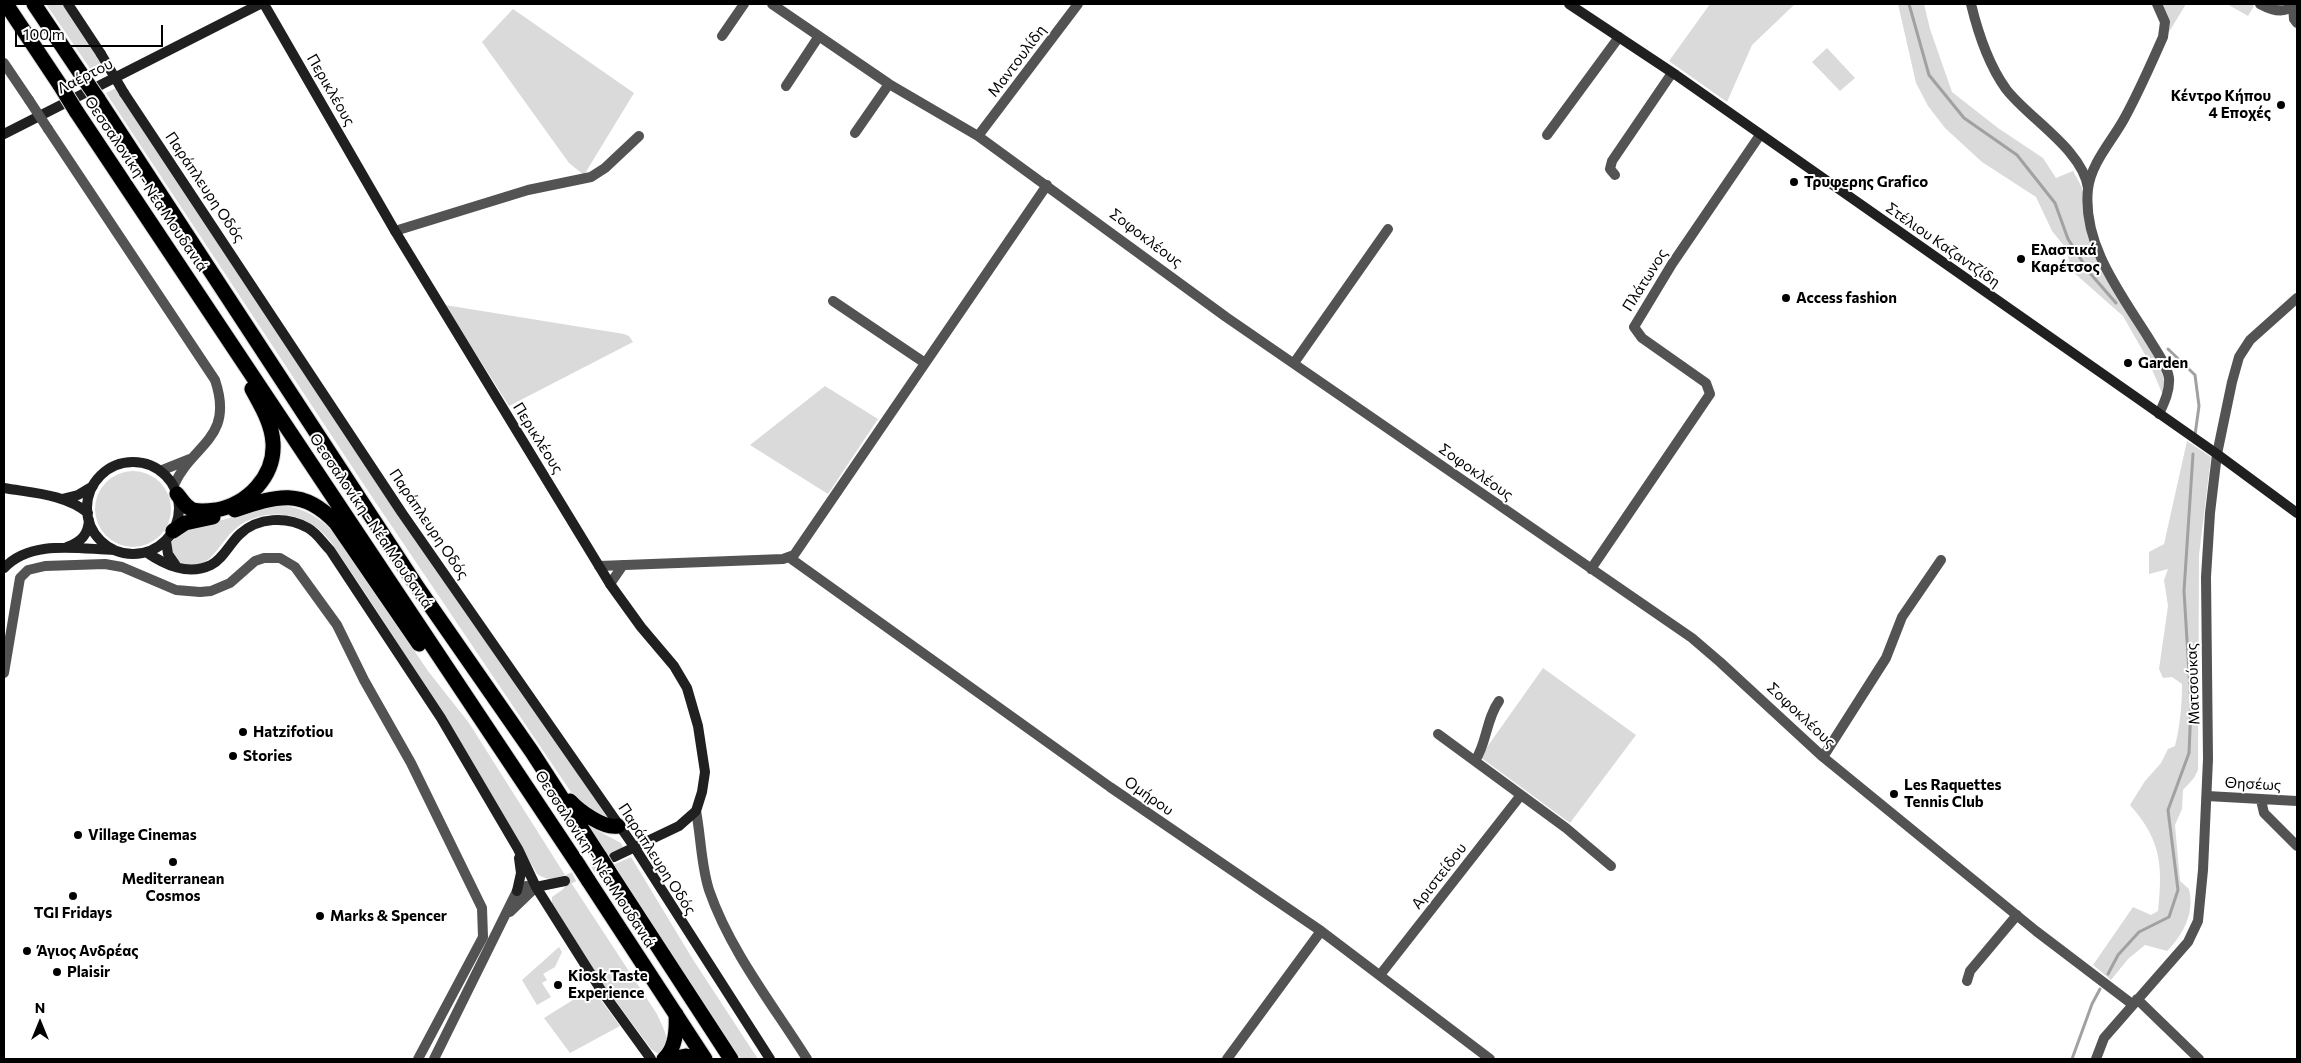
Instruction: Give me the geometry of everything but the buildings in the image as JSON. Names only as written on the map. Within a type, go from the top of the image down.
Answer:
[{"type":"highway","name":"Θεσσαλονίκη - Νέα Μουδανιά","points":[[6,4],[130,193],[487,726],[706,1059]]},
{"type":"highway","name":"Θεσσαλονίκη - Νέα Μουδανιά","points":[[34,4],[418,588],[608,861],[732,1059]]},
{"type":"highway","points":[[130,193],[161,246],[252,389],[270,424],[273,435],[273,453],[268,471],[256,489],[244,498],[221,509],[200,511],[192,510],[175,490]]},
{"type":"highway","points":[[169,536],[186,523],[217,516],[272,498],[300,500],[314,505],[327,513],[336,523],[436,669],[470,711],[487,726]]},
{"type":"highway","points":[[532,752],[579,810],[609,826],[618,826]]},
{"type":"highway","points":[[664,1059],[672,1048],[676,1037],[676,1014]]},
{"type":"highway","points":[[671,1059],[686,1056],[694,1059]]},
{"type":"street","name":"Παράπλευρη Οδός","points":[[68,4],[124,93],[402,513],[635,848],[770,1059]]},
{"type":"street","name":"Λαέρτου","points":[[4,134],[260,4]]},
{"type":"street","name":"Περικλέους","points":[[264,4],[395,232],[610,584],[640,627],[674,666],[687,688],[698,726],[705,772],[702,792],[696,811]]},
{"type":"street","points":[[722,36],[744,4]]},
{"type":"street","name":"Σοφοκλέους","points":[[772,4],[889,84],[978,136],[1226,317],[1704,648],[1823,757],[2017,915],[2135,1002],[2200,1059]]},
{"type":"street","name":"Μαντουλίδη","points":[[978,136],[1078,4]]},
{"type":"street","name":"Στέλιου Καζαντζίδη","points":[[1569,4],[1672,73],[2217,454],[2297,513]]},
{"type":"street","points":[[1971,4],[1986,50],[2003,84],[2012,96],[2063,147],[2087,178],[2090,226],[2095,243],[2103,261],[2154,347],[2169,377],[2167,394],[2159,414]]},
{"type":"street","points":[[2088,189],[2095,167],[2124,119],[2163,36],[2164,22],[2157,4]]},
{"type":"street","points":[[2260,4],[2274,10],[2289,9],[2294,5]]},
{"type":"street","points":[[2294,5],[2294,19],[2297,22]]},
{"type":"street","points":[[786,86],[819,36]]},
{"type":"street","points":[[1547,135],[1619,37]]},
{"type":"street","points":[[4,63],[215,380],[220,403],[218,422],[209,442],[193,458],[175,490]]},
{"type":"street","points":[[1615,175],[1610,169],[1612,160],[1672,73]]},
{"type":"street","points":[[855,133],[889,84]]},
{"type":"street","name":"Πλάτωνος","points":[[1591,570],[1710,394],[1706,383],[1642,338],[1634,327],[1676,258],[1760,135]]},
{"type":"street","points":[[395,232],[528,190],[591,177],[605,168],[639,136]]},
{"type":"street","points":[[599,566],[790,558],[798,550],[1047,185]]},
{"type":"street","points":[[1294,363],[1388,229]]},
{"type":"street","points":[[833,301],[925,363]]},
{"type":"street","name":"Ματσούκας","points":[[2096,1059],[2104,1038],[2188,942],[2196,928],[2202,895],[2209,735],[2206,577],[2210,513],[2217,454],[2239,357],[2250,340],[2295,303]]},
{"type":"street","points":[[160,471],[193,458]]},
{"type":"street","points":[[62,499],[78,495],[94,486],[108,470],[129,463],[140,463],[160,471],[175,490],[179,513],[169,536],[168,554],[177,567]]},
{"type":"street","points":[[64,548],[84,538],[88,530],[88,504],[94,486]]},
{"type":"street","points":[[4,488],[62,499],[81,507],[88,516],[96,535],[115,550],[125,554],[146,552],[169,536]]},
{"type":"street","points":[[146,552],[160,562],[193,569],[211,565],[219,559],[241,533],[257,523],[279,520],[299,524],[310,529],[330,550],[420,685],[518,849],[536,887],[601,990],[650,1059]]},
{"type":"street","points":[[4,568],[10,562],[27,553],[64,548],[115,550]]},
{"type":"street","points":[[4,673],[8,625],[20,578],[28,570],[45,566],[115,565],[165,586],[187,592],[222,587],[238,577],[255,561],[264,558],[280,558],[295,567],[337,625],[364,680],[411,763],[482,908],[483,937],[418,1059]]},
{"type":"street","name":"Ομήρου","points":[[790,558],[1110,787],[1321,931],[1490,1059]]},
{"type":"street","points":[[1823,757],[1886,658],[1902,618],[1942,560]]},
{"type":"street","points":[[610,584],[624,565]]},
{"type":"street","points":[[1475,761],[1480,753],[1490,717],[1499,701]]},
{"type":"street","points":[[1438,734],[1566,828],[1611,866]]},
{"type":"street","name":"Αριστείδου","points":[[1380,975],[1522,795]]},
{"type":"street","name":"Θησέως","points":[[2207,796],[2297,801]]},
{"type":"street","points":[[2261,800],[2264,813],[2297,846]]},
{"type":"street","points":[[608,861],[679,826],[696,811]]},
{"type":"street","points":[[696,811],[708,887],[715,907],[746,966],[806,1059]]},
{"type":"street","points":[[434,1059],[507,916],[517,892],[521,873],[518,849]]},
{"type":"street","points":[[517,892],[526,886],[536,887],[565,881]]},
{"type":"street","points":[[507,916],[536,887]]},
{"type":"street","points":[[1967,981],[1970,971],[2017,915]]},
{"type":"street","points":[[1227,1059],[1321,931]]},
{"type":"shaded area","points":[[46,4],[62,4],[102,64],[91,70]]},
{"type":"shaded area","points":[[1710,4],[1795,4],[1752,45],[1727,102],[1669,61]]},
{"type":"shaded area","points":[[1898,4],[1924,4],[1930,29],[1952,92],[1998,128],[2043,158],[2056,178],[2073,171],[2083,191],[2090,244],[2155,356],[2162,373],[2165,388],[2162,393],[2148,360],[2123,316],[2072,271],[2065,247],[2052,231],[2036,197],[1982,162],[1945,128],[1928,106],[1916,83]]},
{"type":"shaded area","points":[[2162,4],[2186,4],[2169,32],[2170,23]]},
{"type":"shaded area","points":[[2227,4],[2251,4],[2254,6],[2248,16]]},
{"type":"shaded area","points":[[513,9],[634,93],[584,175],[569,163],[482,42]]},
{"type":"shaded area","points":[[1827,48],[1855,78],[1840,91],[1812,62]]},
{"type":"shaded area","points":[[118,87],[609,820],[579,804],[370,494],[106,93]]},
{"type":"shaded area","points":[[445,305],[624,334],[629,336],[633,342],[509,406]]},
{"type":"shaded area","points":[[825,386],[878,419],[828,494],[750,445]]},
{"type":"shaded area","points":[[2187,441],[2211,457],[2199,555],[2198,770],[2194,778],[2183,790],[2182,809],[2175,825],[2180,881],[2189,889],[2189,915],[2183,931],[2167,951],[2145,945],[2128,959],[2111,980],[2093,965],[2133,907],[2151,915],[2158,911],[2160,866],[2158,854],[2148,830],[2130,805],[2145,781],[2161,763],[2168,749],[2175,746],[2179,723],[2182,684],[2172,677],[2163,678],[2159,669],[2168,606],[2164,580],[2168,569],[2149,574],[2149,552],[2164,544]]},
{"type":"shaded area","points":[[133,471],[148,474],[160,482],[168,494],[171,509],[168,524],[160,536],[148,544],[133,547],[118,544],[106,536],[98,524],[95,509],[98,494],[106,482],[118,474]]},
{"type":"shaded area","points":[[279,505],[296,508],[310,514],[324,523],[336,535],[428,671],[469,723],[565,875],[551,879],[537,874],[463,747],[411,664],[331,542],[319,530],[301,519],[291,516],[270,515],[259,517],[240,525],[214,554],[201,565],[184,564],[174,558],[171,543],[180,531]]},
{"type":"shaded area","points":[[1543,668],[1636,735],[1570,823],[1480,757]]},
{"type":"shaded area","points":[[587,825],[621,843],[623,847],[606,858]]},
{"type":"shaded area","points":[[631,857],[692,958],[758,1059],[741,1059],[613,865]]},
{"type":"shaded area","points":[[570,881],[657,1014],[666,1037],[667,1047],[665,1052],[657,1053],[651,1049],[606,988],[552,904],[552,897]]},
{"type":"shaded area","points":[[559,947],[562,952],[555,967],[543,974],[547,980],[542,983],[551,997],[537,1005],[522,980]]},
{"type":"shaded area","points":[[592,988],[620,1026],[570,1053],[544,1018]]},
{"type":"waterway","points":[[1909,4],[1929,75],[1964,118],[2017,155],[2055,203],[2068,239],[2089,272],[2116,303]]},
{"type":"waterway","points":[[2168,349],[2195,375],[2199,406],[2195,435]]},
{"type":"waterway","points":[[2108,974],[2118,955],[2139,932],[2169,917],[2178,890],[2168,810],[2189,753],[2191,706],[2184,591],[2193,454]]},
{"type":"waterway","points":[[2072,1059],[2092,1004],[2100,989]]},
{"type":"tunnel","points":[[565,881],[609,860]]},
{"type":"place","name":"Κέντρο Κήπου 4 Εποχές","points":[[2281,105]]},
{"type":"place","name":"Τρυφερης Grafico","points":[[1794,182]]},
{"type":"place","name":"Ελαστικά Καρέτσος","points":[[2021,259]]},
{"type":"place","name":"Access fashion","points":[[1786,298]]},
{"type":"place","name":"Garden","points":[[2128,363]]},
{"type":"place","name":"Hatzifotiou","points":[[243,732]]},
{"type":"place","name":"Stories","points":[[233,756]]},
{"type":"place","name":"Les Raquettes Tennis Club","points":[[1894,794]]},
{"type":"place","name":"Village Cinemas","points":[[78,835]]},
{"type":"place","name":"Mediterranean Cosmos","points":[[173,862]]},
{"type":"place","name":"TGI Fridays","points":[[73,896]]},
{"type":"place","name":"Marks & Spencer","points":[[320,916]]},
{"type":"place","name":"Άγιος Ανδρέας","points":[[27,951]]},
{"type":"place","name":"Plaisir","points":[[57,972]]},
{"type":"place","name":"Kiosk Taste Experience","points":[[558,985]]}]
